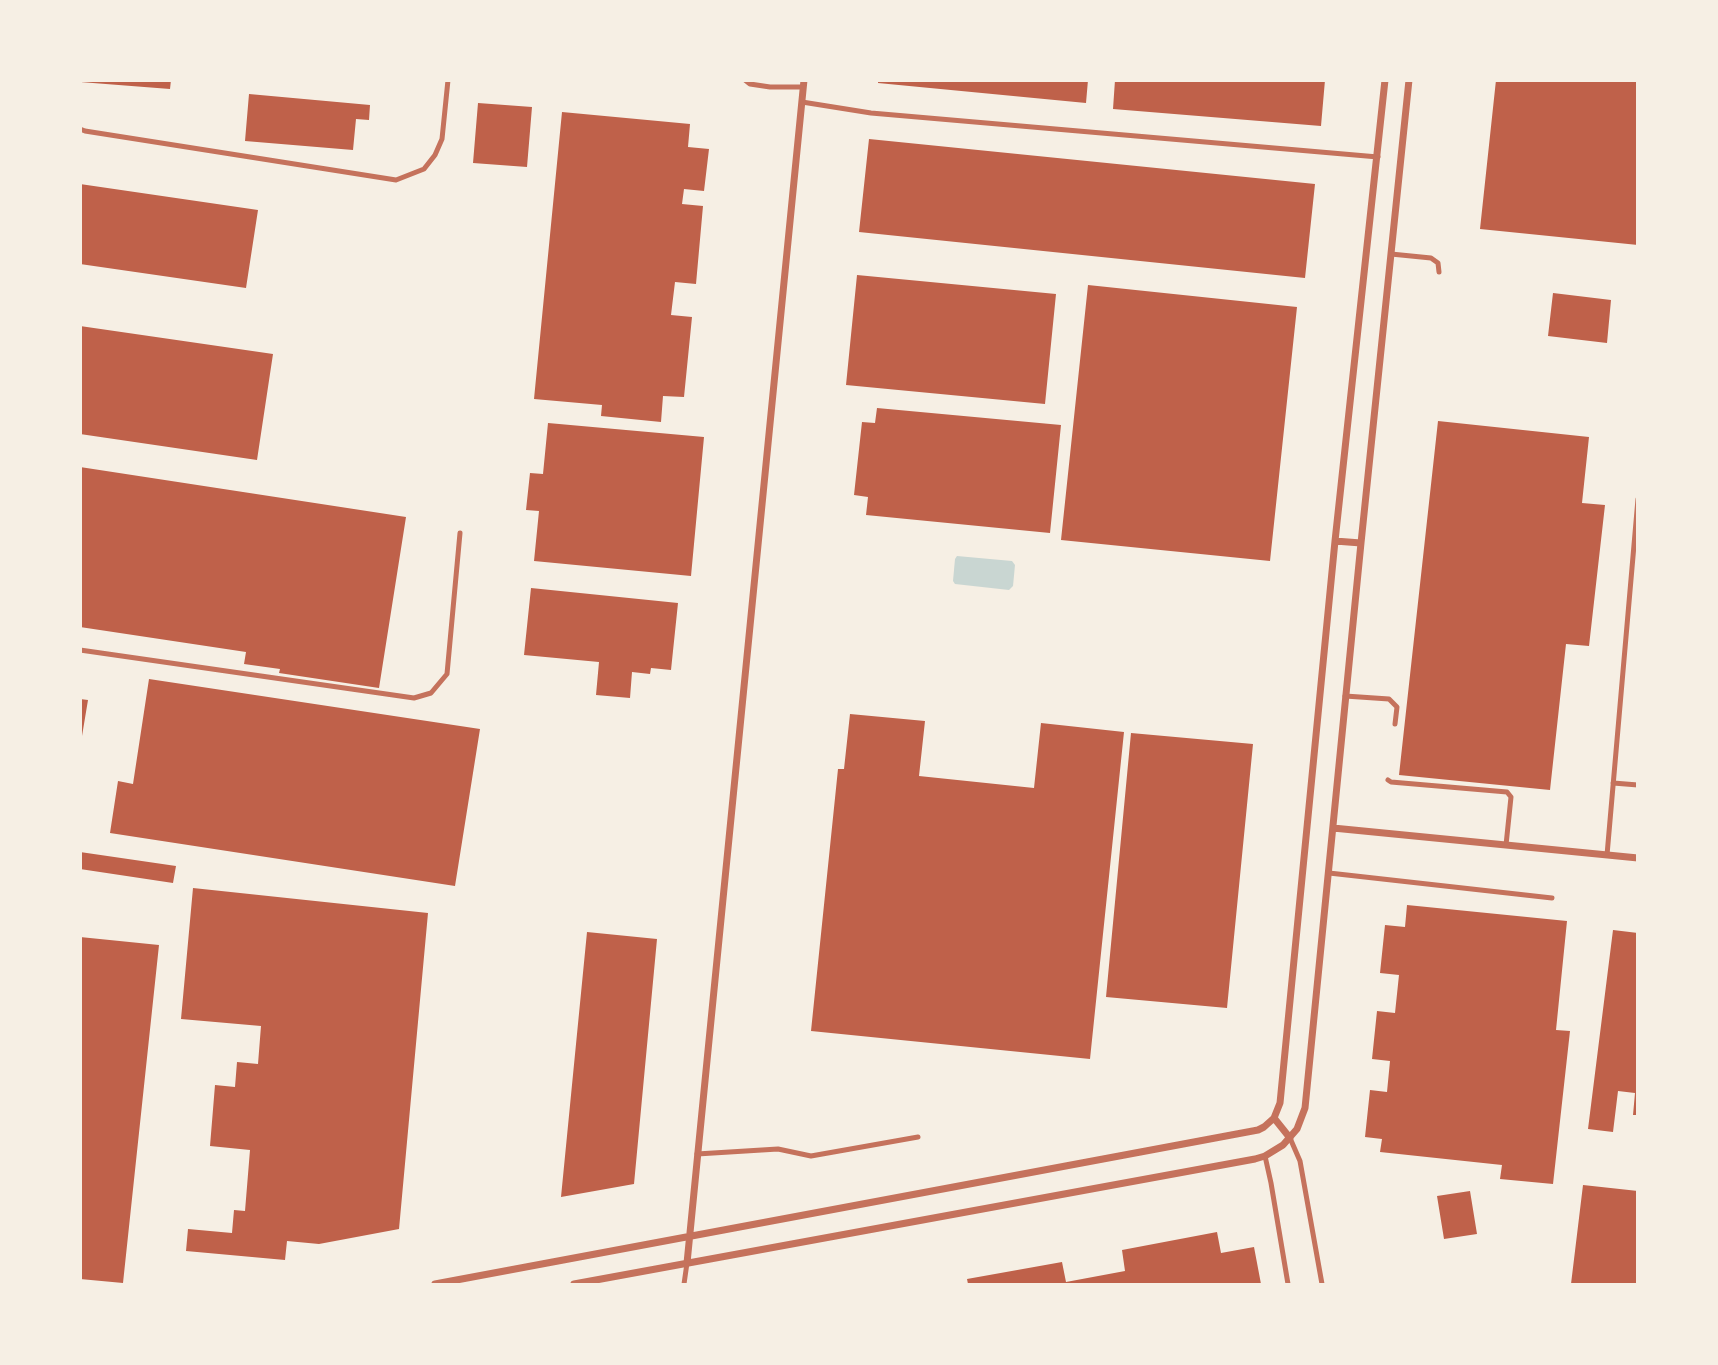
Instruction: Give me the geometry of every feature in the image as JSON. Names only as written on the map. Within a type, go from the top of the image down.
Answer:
[{"type":"street","points":[[435,1284],[1258,1130],[1274,1118],[1280,1102],[1335,541],[1385,80]]},
{"type":"street","points":[[574,1284],[1265,1156],[1290,1138],[1297,1129],[1305,1108],[1409,80]]},
{"type":"street","points":[[687,1263],[804,84]]},
{"type":"street","points":[[1335,541],[1361,543]]},
{"type":"street","points":[[1333,828],[1637,858]]},
{"type":"street","points":[[1274,1118],[1290,1138]]},
{"type":"lane","points":[[80,129],[396,180],[424,169],[435,155],[442,139],[447,80]]},
{"type":"lane","points":[[745,80],[750,85],[804,84]]},
{"type":"lane","points":[[802,102],[872,113],[1378,157]]},
{"type":"lane","points":[[1391,254],[1432,258],[1438,262],[1439,272]]},
{"type":"lane","points":[[1607,855],[1637,499]]},
{"type":"lane","points":[[80,650],[414,698],[431,692],[447,674],[460,533]]},
{"type":"lane","points":[[1345,696],[1389,699],[1396,707],[1395,724]]},
{"type":"lane","points":[[1388,780],[1507,792],[1511,797],[1506,845]]},
{"type":"lane","points":[[1613,783],[1637,785]]},
{"type":"lane","points":[[1329,873],[1552,898]]},
{"type":"lane","points":[[697,1154],[778,1149],[811,1156],[918,1137]]},
{"type":"lane","points":[[1290,1138],[1300,1161],[1322,1284]]},
{"type":"lane","points":[[1265,1156],[1288,1284]]},
{"type":"lane","points":[[684,1284],[687,1263]]},
{"type":"shaded area","points":[[957,556],[1012,561],[1015,565],[1013,586],[1009,590],[955,584],[953,581]]},
{"type":"building","points":[[171,80],[170,89],[80,82]]},
{"type":"building","points":[[878,80],[1088,80],[1086,103],[878,83]]},
{"type":"building","points":[[1115,80],[1325,80],[1321,126],[1113,109]]},
{"type":"building","points":[[1496,80],[1638,80],[1638,245],[1480,229]]},
{"type":"building","points":[[249,94],[370,105],[369,120],[356,119],[353,150],[245,141]]},
{"type":"building","points":[[478,103],[532,107],[527,167],[473,163]]},
{"type":"building","points":[[562,112],[690,124],[688,147],[709,149],[704,191],[684,189],[682,204],[703,206],[696,284],[675,282],[671,315],[692,317],[684,397],[663,396],[661,422],[601,416],[602,405],[534,399]]},
{"type":"building","points":[[869,139],[1315,184],[1305,278],[859,232]]},
{"type":"building","points":[[80,184],[258,210],[246,288],[80,264]]},
{"type":"building","points":[[857,275],[1056,294],[1045,404],[846,385]]},
{"type":"building","points":[[1088,285],[1297,307],[1270,561],[1061,540]]},
{"type":"building","points":[[1553,293],[1611,300],[1607,343],[1548,336]]},
{"type":"building","points":[[80,326],[273,354],[257,460],[80,434]]},
{"type":"building","points":[[877,408],[1061,425],[1050,533],[866,515],[868,497],[854,495],[862,422],[875,423]]},
{"type":"building","points":[[1438,421],[1589,437],[1582,503],[1605,505],[1589,646],[1566,644],[1550,790],[1399,775]]},
{"type":"building","points":[[548,423],[704,437],[691,576],[534,561],[539,511],[526,510],[530,473],[543,474]]},
{"type":"building","points":[[80,467],[406,517],[379,688],[279,673],[280,669],[244,664],[246,652],[80,627]]},
{"type":"building","points":[[531,588],[678,603],[671,670],[651,668],[650,674],[632,672],[630,698],[596,695],[599,662],[524,655]]},
{"type":"building","points":[[149,679],[480,729],[455,886],[110,833],[118,781],[133,784]]},
{"type":"building","points":[[80,699],[88,700],[82,736],[80,736]]},
{"type":"building","points":[[850,714],[925,721],[919,776],[1034,788],[1041,723],[1124,732],[1090,1059],[811,1031],[838,769],[844,769]]},
{"type":"building","points":[[1131,733],[1253,744],[1227,1008],[1106,997]]},
{"type":"building","points":[[80,852],[176,866],[173,883],[80,869]]},
{"type":"building","points":[[193,888],[428,913],[399,1229],[319,1244],[287,1241],[285,1260],[186,1251],[188,1229],[232,1233],[234,1210],[245,1211],[250,1150],[210,1146],[215,1085],[235,1087],[237,1062],[258,1064],[261,1026],[181,1019]]},
{"type":"building","points":[[1407,905],[1567,921],[1556,1030],[1570,1031],[1553,1184],[1500,1179],[1502,1165],[1380,1152],[1382,1139],[1365,1137],[1370,1090],[1387,1092],[1390,1061],[1372,1059],[1377,1011],[1395,1013],[1399,975],[1380,973],[1385,925],[1405,927]]},
{"type":"building","points":[[1613,930],[1638,933],[1638,1115],[1633,1115],[1635,1093],[1618,1091],[1613,1132],[1588,1129]]},
{"type":"building","points":[[587,932],[657,939],[634,1184],[561,1197]]},
{"type":"building","points":[[80,937],[159,945],[123,1283],[80,1279]]},
{"type":"building","points":[[1583,1185],[1638,1191],[1638,1284],[1571,1284]]},
{"type":"building","points":[[1470,1191],[1477,1234],[1444,1239],[1437,1196]]},
{"type":"building","points":[[1217,1232],[1221,1253],[1254,1247],[1261,1284],[968,1284],[967,1279],[1062,1262],[1066,1282],[1125,1271],[1122,1250]]}]
